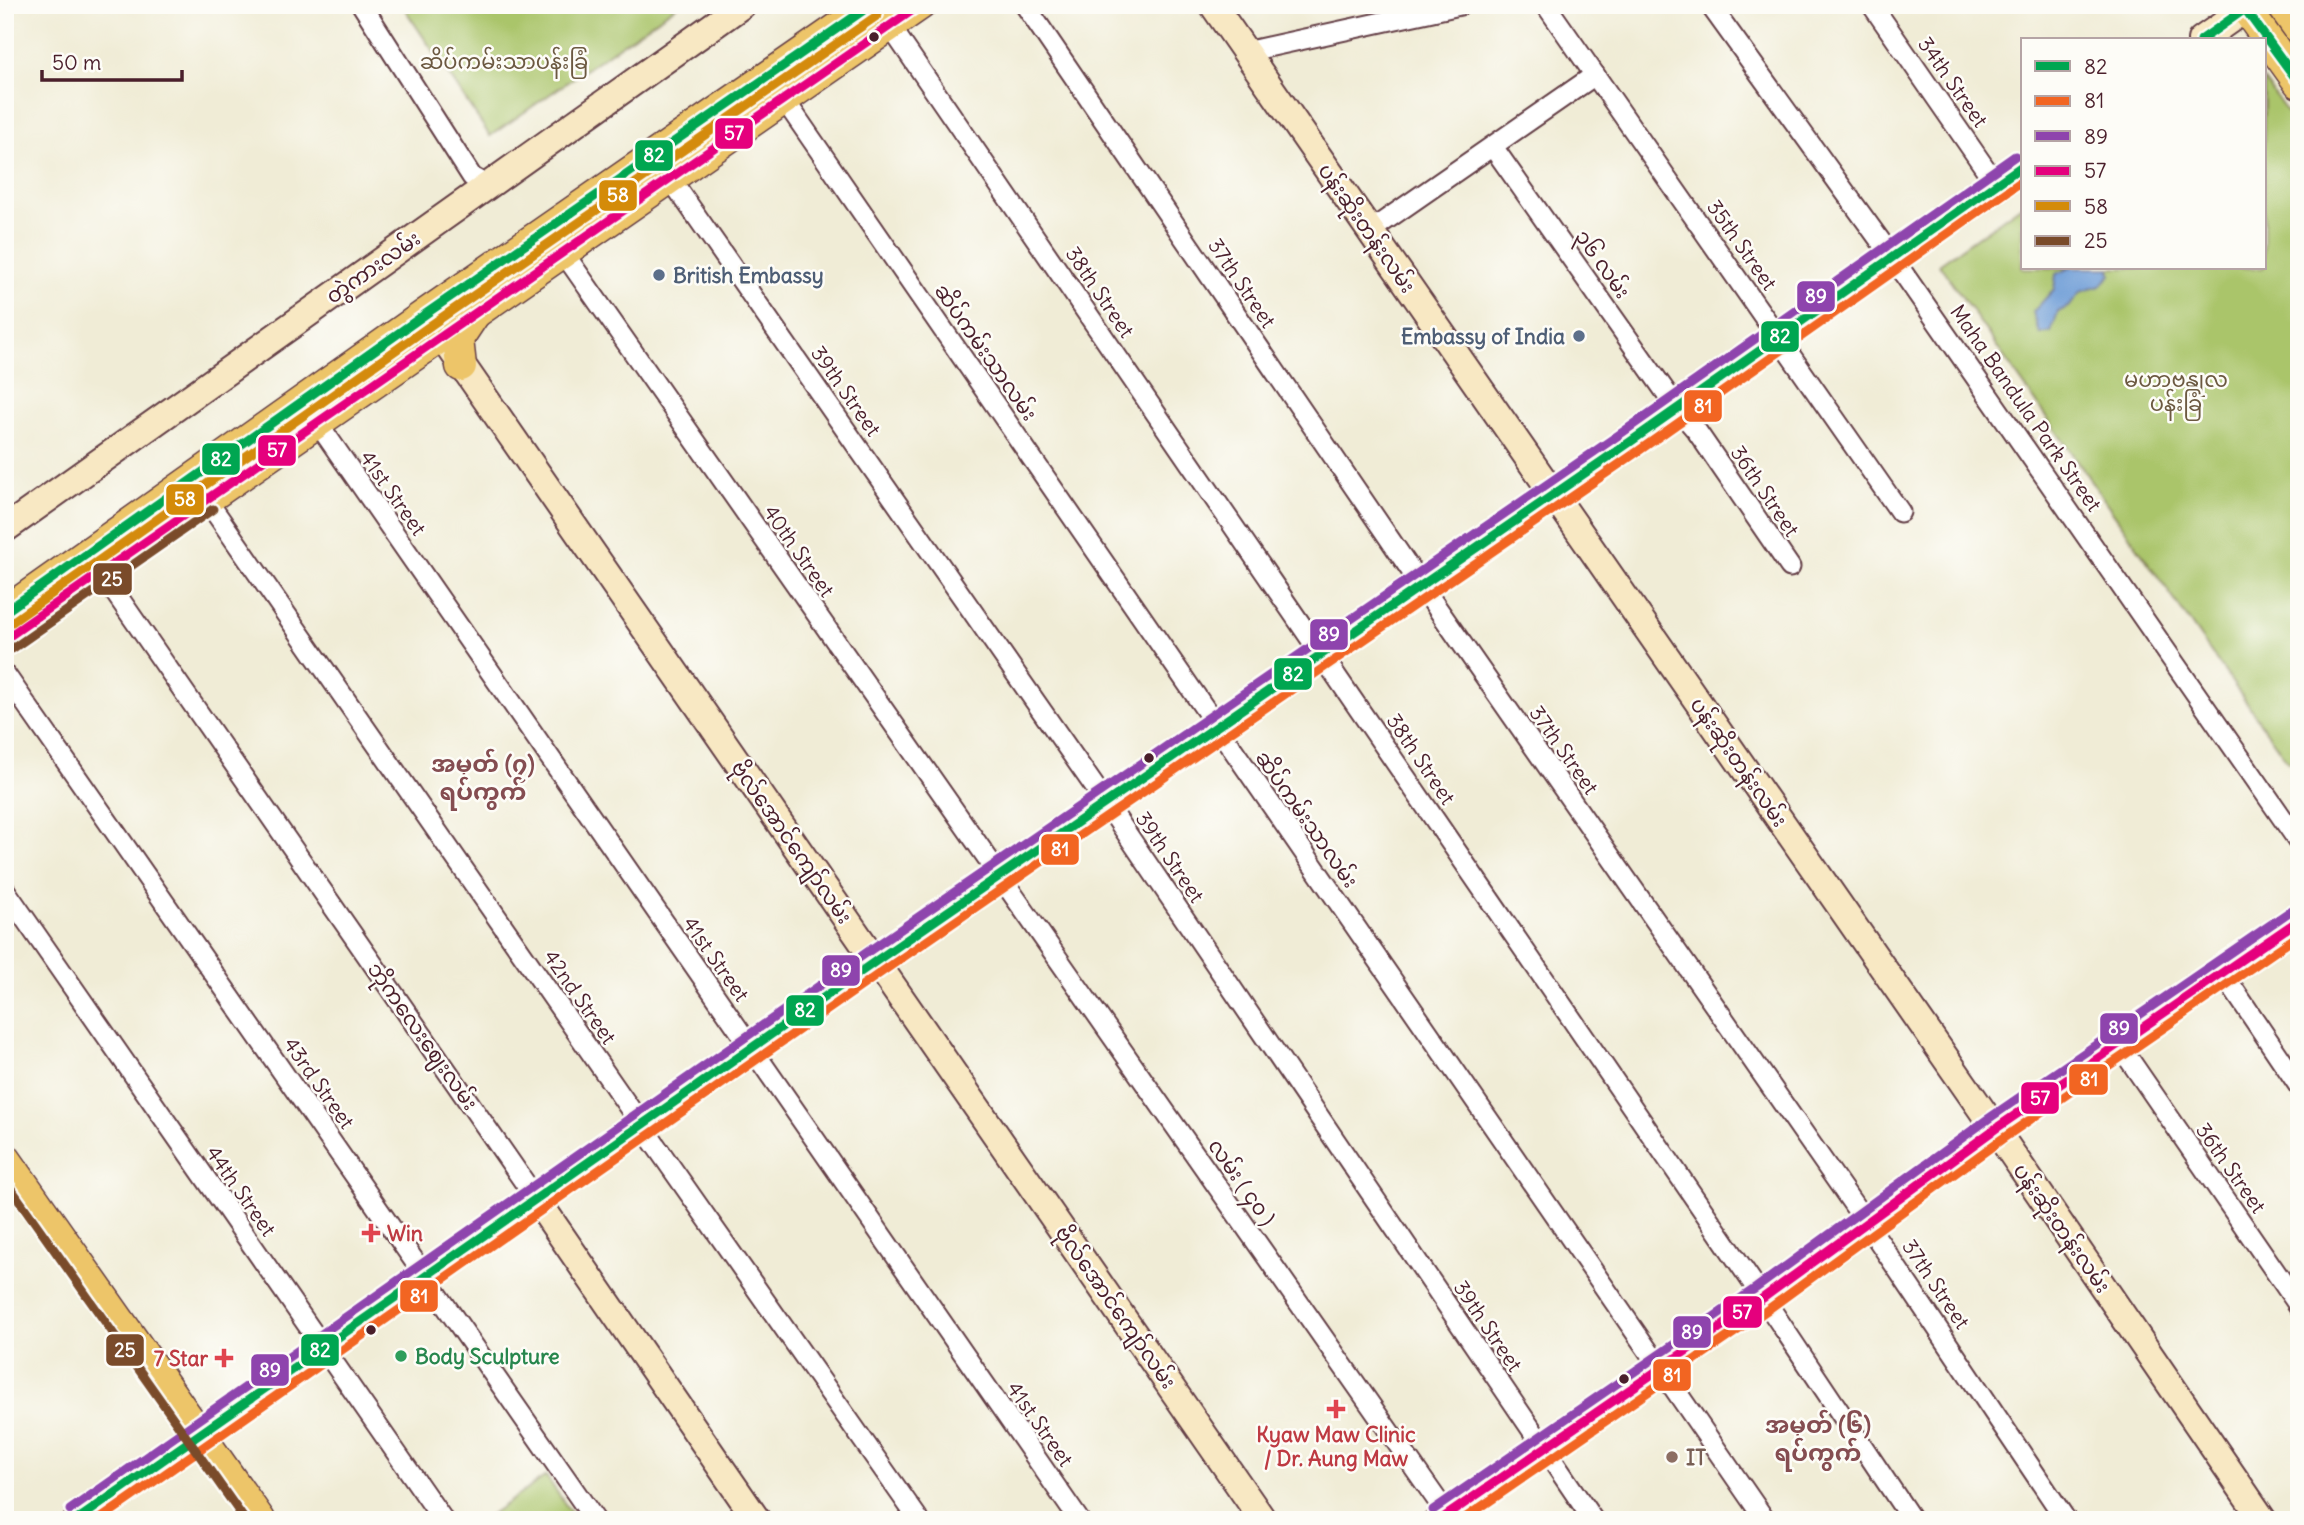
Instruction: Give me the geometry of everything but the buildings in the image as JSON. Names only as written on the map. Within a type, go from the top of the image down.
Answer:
[{"type":"main road","name":"တွဲကားလမ်း","points":[[5,529],[742,5]]},
{"type":"main road","points":[[5,639],[95,563],[434,324],[880,16],[919,5]]},
{"type":"main road","name":"ပန်းဆိုးတန်းလမ်း","points":[[1213,5],[1995,1129],[2263,1520]]},
{"type":"main road","points":[[2282,5],[2299,29]]},
{"type":"main road","points":[[2204,38],[2246,6],[2299,83]]},
{"type":"main road","points":[[5,612],[206,499],[408,359],[434,324],[477,311],[563,252],[662,167]]},
{"type":"main road","points":[[77,1520],[876,961],[1553,495],[2021,167]]},
{"type":"main road","points":[[461,366],[458,340],[477,311]]},
{"type":"main road","name":"ဗိုလ်အောင်ကျော်လမ်း","points":[[434,324],[1263,1520]]},
{"type":"main road","points":[[408,359],[438,354],[461,366]]},
{"type":"main road","points":[[1446,1518],[1548,1454],[1766,1303],[1871,1229],[1995,1129],[2122,1049],[2226,978],[2299,920]]},
{"type":"main road","points":[[5,1158],[260,1520]]},
{"type":"main road","name":"ဘိုကလေးဈေးလမ်း","points":[[536,1199],[757,1520]]},
{"type":"street","points":[[362,5],[472,177],[488,186]]},
{"type":"street","name":"37th Street","points":[[1025,5],[1421,585],[1871,1229],[2066,1520]]},
{"type":"street","points":[[1245,52],[1460,5]]},
{"type":"street","name":"35th Street","points":[[1546,5],[1900,512]]},
{"type":"street","name":"Maha Bandula Park Street","points":[[1710,5],[1892,257],[2299,842]]},
{"type":"street","name":"34th Street","points":[[1872,5],[1996,184]]},
{"type":"street","name":"38th Street","points":[[880,16],[1321,654],[1912,1520]]},
{"type":"street","points":[[1370,231],[1595,75]]},
{"type":"street","name":"ဆိပ်ကမ်းသာလမ်း","points":[[776,88],[1765,1520]]},
{"type":"street","name":"၃၆ လမ်း","points":[[1493,146],[1677,408]]},
{"type":"street","name":"39th Street","points":[[662,167],[1106,803],[1593,1520]]},
{"type":"street","name":"40th Street","points":[[563,252],[999,876]]},
{"type":"street","name":"36th Street","points":[[1677,408],[1696,430],[1790,567]]},
{"type":"street","name":"41st Street","points":[[317,422],[1079,1520]]},
{"type":"street","name":"42nd Street","points":[[206,499],[919,1520]]},
{"type":"street","name":"ဘိုကလေးဈေးလမ်း","points":[[95,563],[536,1199]]},
{"type":"street","name":"43rd Street","points":[[5,674],[594,1520]]},
{"type":"street","name":"လမ်း ( ၄၀ )","points":[[999,876],[1446,1518]]},
{"type":"street","name":"44th Street","points":[[5,890],[441,1517]]},
{"type":"street","points":[[2226,978],[2299,1086]]},
{"type":"street","name":"36th Street","points":[[2122,1049],[2299,1306]]},
{"type":"green space","name":"ဆိပ်ကမ်းသာပန်းခြံ","points":[[402,5],[678,5],[490,136]]},
{"type":"green space","name":"မဟာဗန္ဓုလ ပန်းခြံ","points":[[2266,83],[2299,129],[2299,754],[2288,762],[1939,264],[2021,206],[2021,270],[2266,270]]},
{"type":"green space","points":[[546,1476],[576,1520],[483,1520]]},
{"type":"water","points":[[2065,270],[2110,270],[2111,275],[2100,286],[2080,292],[2070,306],[2058,312],[2051,332],[2040,334],[2033,312],[2054,289],[2056,274]]},
{"type":"transit line","name":"82","points":[[5,612],[427,313],[871,5]]},
{"type":"transit line","name":"57","points":[[5,639],[920,5]]},
{"type":"transit line","name":"82","points":[[2204,38],[2245,9],[2299,83]]},
{"type":"transit line","name":"58","points":[[12,622],[434,323],[878,15]]},
{"type":"transit line","name":"89","points":[[70,1510],[869,951],[1623,432],[2015,156]]},
{"type":"transit line","name":"82","points":[[77,1520],[876,961],[1630,442],[2021,167]]},
{"type":"transit line","name":"81","points":[[99,1520],[883,971],[1637,452],[2021,182]]},
{"type":"transit line","name":"25","points":[[12,649],[213,509]]},
{"type":"transit line","name":"89","points":[[1433,1510],[1756,1288],[1988,1119],[2292,910]]},
{"type":"transit line","name":"57","points":[[1440,1520],[1763,1298],[1995,1129],[2299,920]]},
{"type":"transit line","name":"81","points":[[1462,1520],[1770,1308],[2002,1139],[2299,935]]},
{"type":"transit line","name":"25","points":[[5,1180],[245,1520]]},
{"type":"place","name":"British Embassy","points":[[659,275]]},
{"type":"place","name":"Embassy of India","points":[[1579,336]]},
{"type":"place","name":"Win","points":[[371,1233]]},
{"type":"place","name":"Body Sculpture","points":[[401,1356]]},
{"type":"place","name":"7 Star","points":[[224,1358]]},
{"type":"place","name":"Kyaw Maw Clinic / Dr. Aung Maw","points":[[1336,1409]]},
{"type":"place","name":"IT","points":[[1672,1457]]},
{"type":"district","name":"အမှတ် (၇) ရပ်ကွက်","points":[[483,777]]},
{"type":"district","name":"အမှတ် (၆) ရပ်ကွက်","points":[[1818,1438]]}]
